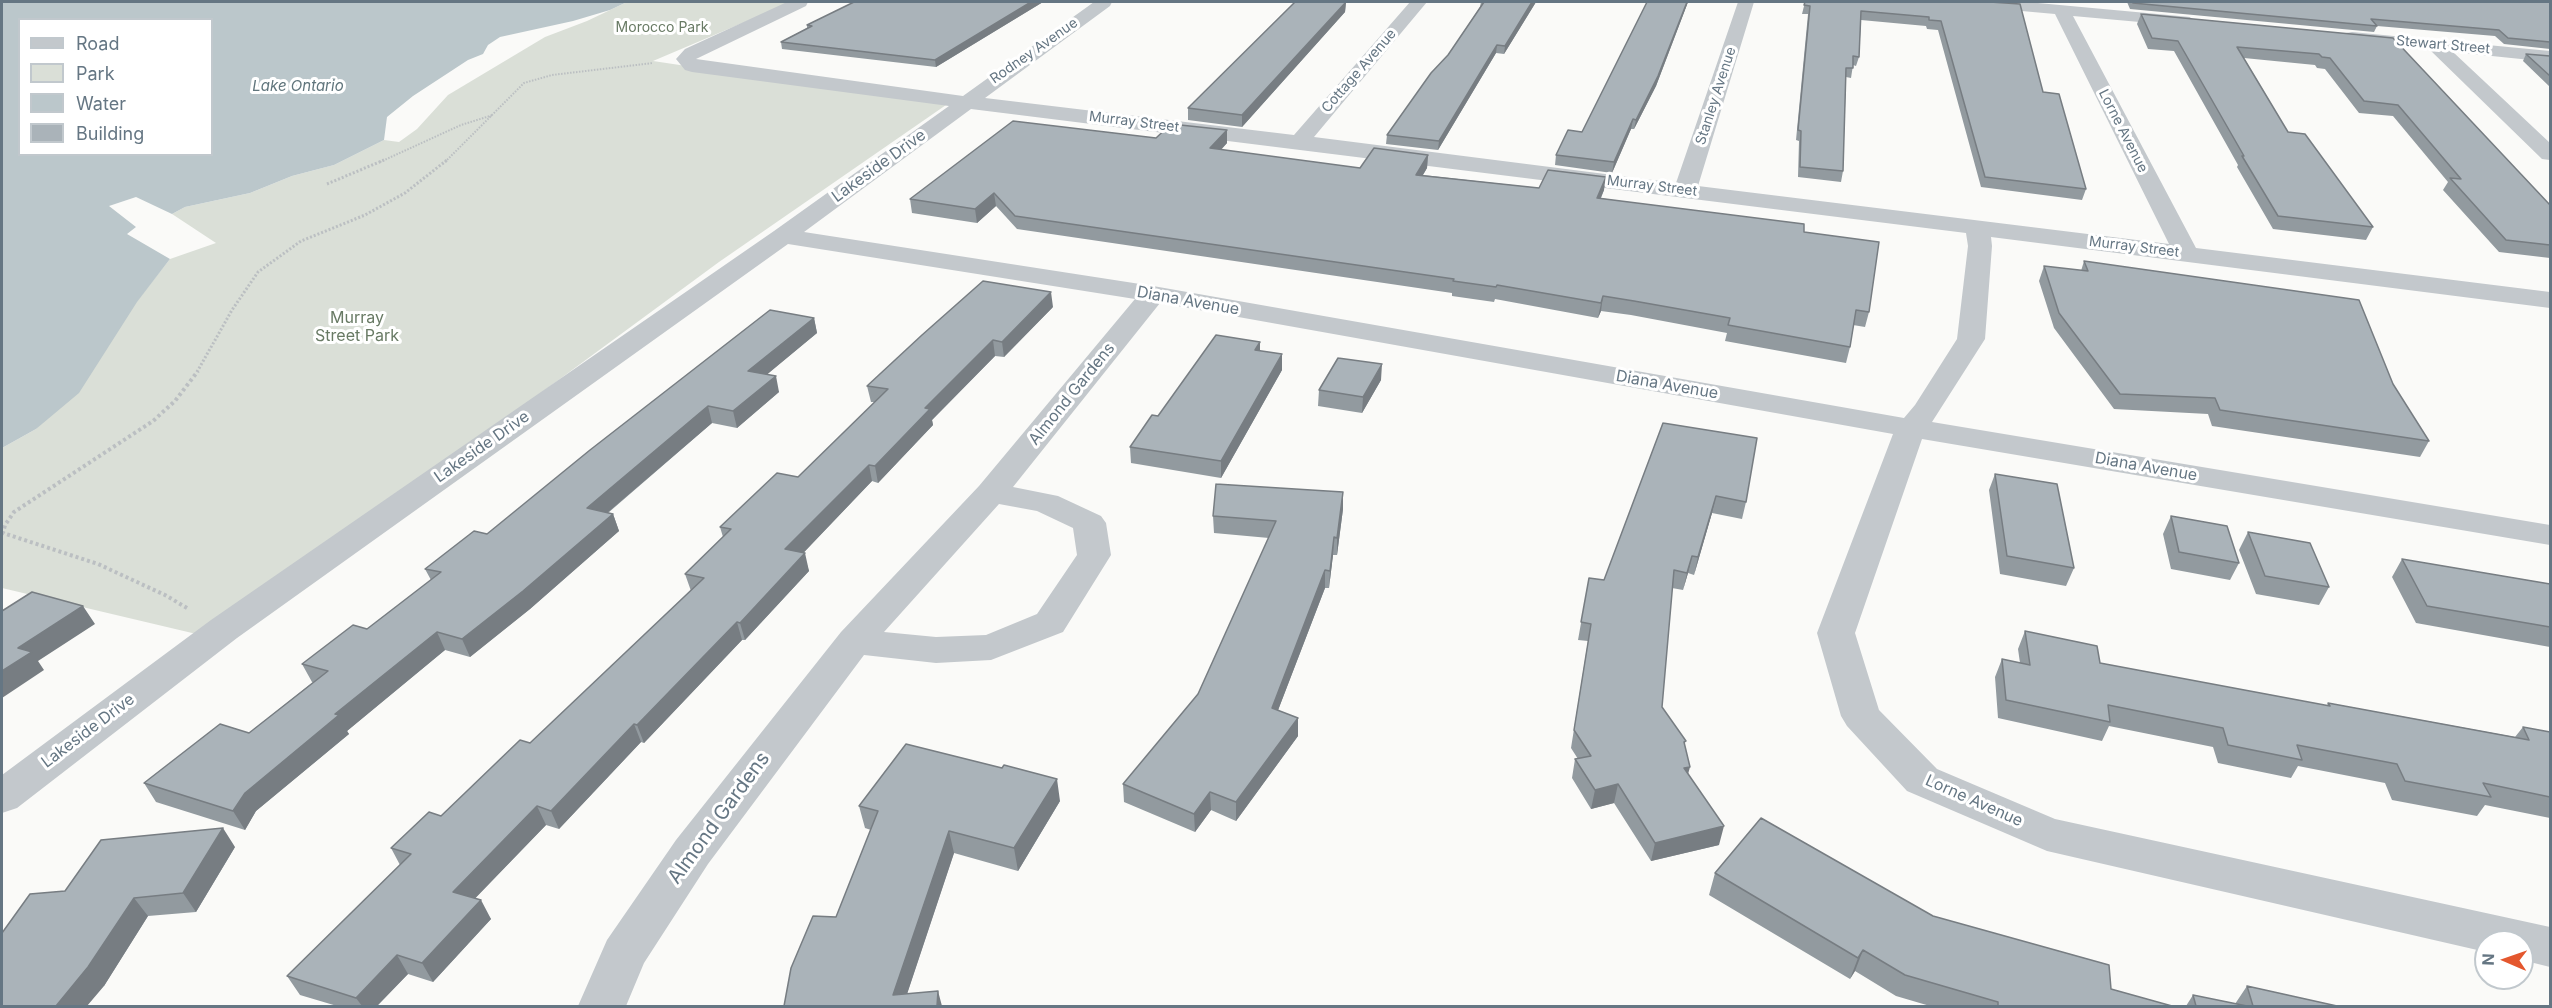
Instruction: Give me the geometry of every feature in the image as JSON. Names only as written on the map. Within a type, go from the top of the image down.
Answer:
[{"type":"street","points":[[685,59],[692,53],[800,2]]},
{"type":"street","name":"Rodney Avenue","points":[[966,102],[1104,2]]},
{"type":"street","name":"Cottage Avenue","points":[[1299,142],[1419,2]]},
{"type":"street","name":"Stanley Avenue","points":[[1685,190],[1746,2]]},
{"type":"street","points":[[1977,2],[2201,23]]},
{"type":"street","name":"Lorne Avenue","points":[[2061,10],[2186,253]]},
{"type":"street","name":"Stewart Street","points":[[2329,35],[2550,56]]},
{"type":"street","points":[[2434,44],[2550,154]]},
{"type":"street","name":"Murray Street","points":[[685,59],[692,66],[966,102],[1685,190],[2550,300]]},
{"type":"street","name":"Lakeside Drive","points":[[2,797],[224,629],[783,236],[966,102]]},
{"type":"street","name":"Lorne Avenue","points":[[1977,228],[1980,246],[1971,339],[1927,410],[1911,428],[1836,633],[1862,716],[1922,780],[2047,834],[2550,947]]},
{"type":"street","name":"Diana Avenue","points":[[783,236],[1153,294],[1911,428],[2550,536]]},
{"type":"street","name":"Almond Gardens","points":[[603,1006],[624,954],[692,852],[854,641],[991,493],[1153,294]]},
{"type":"street","points":[[854,641],[936,650],[991,647],[1050,623],[1094,555],[1089,523],[1046,503],[991,493]]},
{"type":"path","points":[[224,629],[165,595],[98,564],[3,533],[4,525],[22,507],[153,421],[175,401],[197,373],[232,310],[258,272],[301,241],[365,215],[405,193],[438,169],[524,83],[540,77],[685,59]]},
{"type":"path","points":[[327,184],[462,125],[494,115]]},
{"type":"green space","name":"Murray Street Park","points":[[627,2],[792,2],[653,61],[946,105],[719,262],[209,637],[2,588],[2,448],[36,429],[170,259],[216,243],[172,214],[185,207],[250,193],[292,176],[334,165],[384,140],[399,142],[417,129],[448,95],[545,37]]},
{"type":"water","name":"Lake Ontario","points":[[2,2],[627,2],[610,10],[573,21],[500,37],[488,45],[483,54],[468,60],[413,96],[387,117],[384,140],[334,165],[292,176],[250,193],[185,207],[172,214],[136,197],[109,206],[136,227],[127,234],[170,259],[137,302],[79,393],[36,429],[2,448]]},
{"type":"building","points":[[854,2],[1031,2],[935,60],[781,42],[812,26],[807,25]]},
{"type":"building","points":[[1295,2],[1346,2],[1242,115],[1188,108]]},
{"type":"building","points":[[1484,2],[1532,2],[1505,46],[1497,45],[1439,141],[1387,135],[1431,73],[1448,55]]},
{"type":"building","points":[[1647,2],[1687,2],[1658,76],[1636,120],[1633,119],[1614,162],[1556,155],[1568,130],[1582,132]]},
{"type":"building","points":[[1805,2],[2020,4],[2043,92],[2059,94],[2086,189],[1985,177],[1941,21],[1929,20],[1929,17],[1861,11],[1859,57],[1853,56],[1853,68],[1846,68],[1843,171],[1800,167],[1801,131],[1798,130],[1810,6],[1804,5]]},
{"type":"building","points":[[2132,2],[2550,2],[2550,42],[2508,38],[2499,30],[2371,19],[2377,26]]},
{"type":"building","points":[[2141,14],[2393,38],[2550,205],[2550,245],[2506,240],[2450,178],[2461,179],[2398,105],[2364,101],[2330,58],[2319,54],[2237,47],[2288,132],[2305,134],[2373,227],[2278,216],[2178,41],[2152,38]]},
{"type":"building","points":[[2526,54],[2550,56],[2550,76]]},
{"type":"building","points":[[1013,121],[1156,138],[1171,124],[1227,130],[1210,148],[1360,168],[1374,148],[1428,155],[1416,175],[1539,188],[1548,170],[1606,177],[1597,198],[1804,224],[1804,232],[1879,242],[1869,312],[1856,310],[1850,347],[1728,325],[1730,318],[1603,296],[1601,303],[1497,285],[1496,287],[1453,281],[1454,279],[1015,216],[994,193],[975,209],[910,199]]},
{"type":"building","points":[[2084,261],[2359,300],[2393,384],[2429,441],[2220,410],[2215,398],[2120,394],[2059,313],[2044,266],[2088,271]]},
{"type":"building","points":[[983,281],[1051,292],[1002,342],[993,340],[925,408],[930,409],[875,466],[869,465],[785,549],[805,553],[740,623],[737,622],[637,725],[634,724],[551,811],[537,806],[453,892],[481,900],[422,963],[397,955],[356,998],[287,976],[411,854],[391,848],[429,812],[441,816],[520,740],[530,743],[704,578],[685,574],[731,529],[720,527],[777,473],[798,477],[888,389],[867,386]]},
{"type":"building","points":[[770,310],[814,318],[748,371],[776,376],[733,411],[708,406],[587,508],[613,514],[523,591],[462,639],[437,632],[335,714],[339,715],[245,793],[233,811],[144,783],[220,724],[249,733],[328,671],[302,664],[353,625],[367,629],[441,572],[425,569],[474,531],[487,534],[590,450]]},
{"type":"building","points":[[1216,335],[1260,342],[1255,350],[1282,354],[1221,461],[1130,447],[1152,415],[1158,416]]},
{"type":"building","points":[[1338,358],[1382,364],[1363,397],[1319,390]]},
{"type":"building","points":[[1663,423],[1757,438],[1746,502],[1716,496],[1698,557],[1692,556],[1687,573],[1674,570],[1662,707],[1686,741],[1684,742],[1690,767],[1684,768],[1724,826],[1655,843],[1618,784],[1595,790],[1575,759],[1591,756],[1574,730],[1591,624],[1581,622],[1589,578],[1604,580]]},
{"type":"building","points":[[1995,474],[2057,484],[2074,568],[2007,556]]},
{"type":"building","points":[[1216,484],[1343,492],[1330,571],[1325,570],[1272,708],[1298,718],[1236,802],[1210,792],[1194,814],[1123,784],[1198,694],[1276,521],[1213,516]]},
{"type":"building","points":[[2171,516],[2227,526],[2239,563],[2179,552]]},
{"type":"building","points":[[2248,532],[2310,543],[2329,587],[2265,576]]},
{"type":"building","points":[[2402,559],[2550,584],[2550,627],[2427,606]]},
{"type":"building","points":[[32,592],[83,606],[18,648],[32,652],[2,671],[2,611]]},
{"type":"building","points":[[2025,631],[2097,646],[2100,663],[2529,740],[2523,727],[2550,732],[2550,797],[2483,783],[2491,797],[2405,781],[2397,764],[2297,745],[2302,760],[2228,745],[2223,728],[2108,705],[2110,722],[2006,700],[2002,659],[2030,665]]},
{"type":"building","points":[[906,744],[1057,779],[1014,848],[949,831],[893,995],[938,991],[937,1006],[784,1006],[791,968],[813,916],[836,917],[878,811],[859,806]]},
{"type":"building","points":[[1761,818],[1933,916],[2109,965],[2111,989],[2172,1006],[1998,1006],[1998,1002],[1905,975],[1863,950],[1858,958],[1715,873]]},
{"type":"building","points":[[223,828],[183,893],[134,898],[88,967],[56,1006],[2,1006],[2,933],[30,894],[65,891],[101,840]]},
{"type":"building","points":[[2247,986],[2337,1006],[2253,1006]]},
{"type":"building","points":[[2193,995],[2247,1006],[2196,1006]]},
{"type":"park label","name":"Morocco Park","points":[[662,28]]}]
